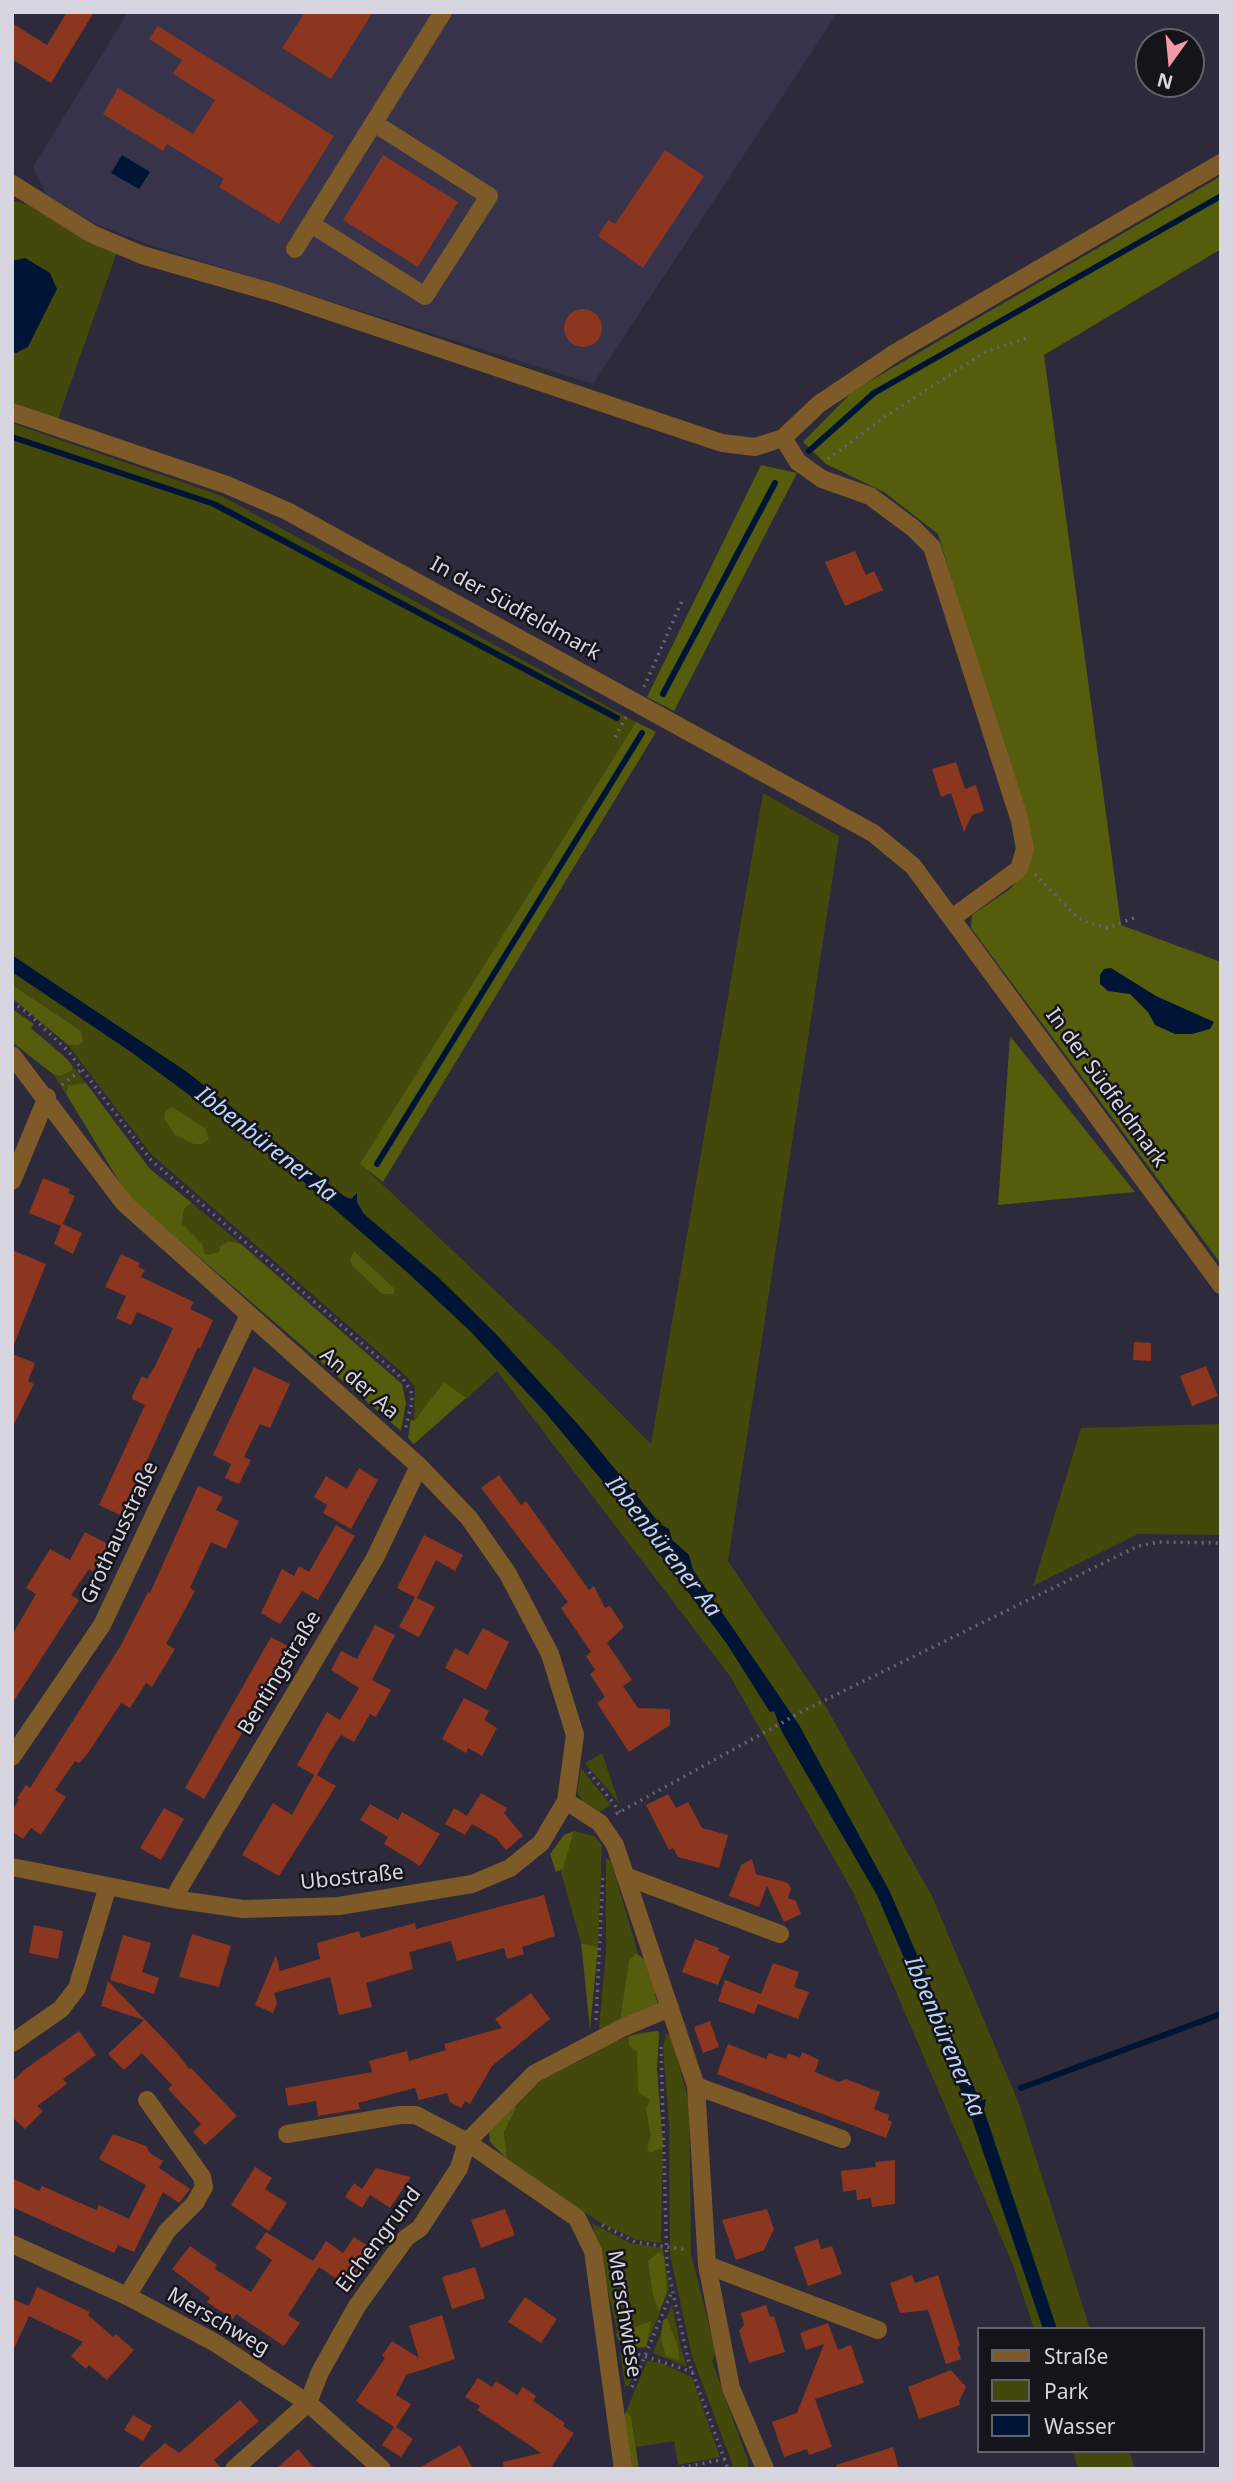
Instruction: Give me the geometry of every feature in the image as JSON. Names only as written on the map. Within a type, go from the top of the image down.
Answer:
[{"type":"street","points":[[296,249],[443,12]]},
{"type":"street","points":[[312,224],[425,296],[489,196],[374,123]]},
{"type":"street","points":[[12,184],[92,234],[142,255],[278,294],[722,443],[755,447],[783,438],[819,404],[895,354],[1221,163]]},
{"type":"street","name":"In der Südfeldmark","points":[[12,412],[227,485],[287,511],[873,833],[913,866],[1221,1286]]},
{"type":"street","points":[[783,438],[798,462],[815,474],[870,496],[913,528],[932,547],[1020,821],[1025,849],[1021,864],[1005,882],[952,918]]},
{"type":"street","name":"An der Aa","points":[[12,1055],[47,1097],[124,1203],[248,1317],[414,1463],[475,1526],[508,1574],[550,1654],[575,1735],[566,1801]]},
{"type":"street","points":[[12,1181],[47,1097]]},
{"type":"street","name":"Grothausstraße","points":[[12,1757],[102,1625],[248,1317]]},
{"type":"street","name":"Bentingstraße","points":[[173,1899],[375,1558],[414,1463]]},
{"type":"street","points":[[566,1801],[600,1823],[615,1845],[696,2086],[707,2265],[731,2388],[765,2469]]},
{"type":"street","name":"Ubostraße","points":[[12,1867],[173,1899],[243,1909],[339,1906],[472,1884],[510,1868],[541,1843],[566,1801]]},
{"type":"street","points":[[625,1876],[780,1934]]},
{"type":"street","points":[[12,2043],[61,2009],[76,1988],[108,1886]]},
{"type":"street","name":"Eichengrund","points":[[308,2403],[320,2372],[357,2306],[406,2238],[420,2228],[459,2168],[467,2142],[534,2074],[594,2042],[670,2008]]},
{"type":"street","points":[[696,2086],[842,2139]]},
{"type":"street","points":[[127,2296],[167,2231],[195,2203],[204,2187],[202,2177],[147,2099]]},
{"type":"street","points":[[287,2134],[400,2115],[416,2115],[467,2142]]},
{"type":"street","name":"Merschwiese","points":[[467,2142],[577,2218],[593,2251],[608,2344],[623,2469]]},
{"type":"street","name":"Merschweg","points":[[12,2244],[127,2296],[212,2341],[308,2403],[382,2469]]},
{"type":"street","points":[[707,2265],[878,2330]]},
{"type":"street","points":[[234,2469],[308,2403]]},
{"type":"path","points":[[815,474],[836,450],[935,384],[985,352],[1026,338]]},
{"type":"path","points":[[615,737],[646,683],[682,601]]},
{"type":"path","points":[[1021,864],[1037,876],[1078,918],[1107,928],[1134,918]]},
{"type":"path","points":[[12,1002],[28,1013],[68,1051],[151,1160],[403,1379],[411,1391],[404,1437],[414,1463]]},
{"type":"path","points":[[47,1097],[81,1070]]},
{"type":"path","points":[[600,1823],[805,1710],[1138,1546],[1159,1542],[1221,1543]]},
{"type":"path","points":[[588,1772],[620,1812]]},
{"type":"path","points":[[594,2042],[603,1930],[604,1862]]},
{"type":"path","points":[[662,2040],[666,2246],[673,2289],[693,2372],[728,2469]]},
{"type":"path","points":[[577,2218],[592,2220],[635,2242],[692,2251],[707,2265]]},
{"type":"path","points":[[631,2391],[673,2289]]},
{"type":"path","points":[[608,2344],[693,2372]]},
{"type":"path","points":[[675,2469],[725,2459]]},
{"type":"shaded area","points":[[128,12],[838,12],[593,384],[147,244],[93,223],[46,194],[33,167]]},
{"type":"green space","points":[[1221,176],[1221,249],[1044,355],[1121,925],[1221,962],[1221,1264],[971,928],[972,915],[1010,889],[1029,867],[1031,843],[938,534],[884,492],[826,464],[803,442],[853,391]]},
{"type":"green space","points":[[12,200],[28,205],[86,240],[117,252],[58,419],[12,403],[12,352],[17,353],[57,289],[49,273],[25,258],[12,261]]},
{"type":"green space","points":[[12,423],[222,496],[636,722],[361,1164],[556,1348],[651,1444],[763,793],[839,836],[728,1561],[826,1707],[932,1896],[1019,2104],[1089,2327],[1033,2327],[1013,2265],[854,1894],[730,1676],[497,1371],[466,1399],[444,1382],[414,1421],[415,1387],[405,1375],[151,1154],[68,1045],[74,1046],[12,986]]},
{"type":"green space","points":[[761,465],[797,473],[674,711],[647,697]]},
{"type":"green space","points":[[636,722],[656,732],[383,1182],[360,1164]]},
{"type":"green space","points":[[12,985],[81,1031],[83,1042],[79,1045],[68,1045],[12,998]]},
{"type":"green space","points":[[12,1009],[34,1024],[31,1028],[67,1059],[72,1065],[72,1071],[60,1076],[53,1074],[12,1042]]},
{"type":"green space","points":[[1010,1036],[1135,1192],[998,1205]]},
{"type":"green space","points":[[72,1065],[86,1083],[68,1085],[66,1094],[53,1074],[60,1076],[72,1071]]},
{"type":"green space","points":[[86,1083],[150,1169],[192,1203],[184,1209],[182,1224],[202,1244],[205,1255],[219,1252],[220,1246],[229,1241],[241,1244],[402,1384],[406,1403],[401,1431],[128,1196],[66,1094],[68,1085]]},
{"type":"green space","points":[[172,1107],[205,1128],[209,1139],[202,1144],[194,1144],[174,1134],[164,1118],[166,1110]]},
{"type":"green space","points":[[192,1203],[241,1244],[229,1241],[219,1252],[205,1256],[182,1225],[184,1209]]},
{"type":"green space","points":[[354,1251],[395,1289],[393,1294],[382,1294],[353,1266],[350,1260]]},
{"type":"green space","points":[[444,1382],[466,1398],[414,1444],[408,1438],[411,1419],[414,1421]]},
{"type":"green space","points":[[1221,1424],[1221,1535],[1138,1534],[1033,1586],[1081,1428]]},
{"type":"green space","points":[[602,1753],[619,1803],[585,1763]]},
{"type":"green space","points":[[581,1768],[611,1805],[598,1813],[585,1805],[577,1792]]},
{"type":"green space","points":[[574,1831],[594,1836],[602,1845],[598,1947],[581,1943],[561,1872]]},
{"type":"green space","points":[[574,1831],[563,1869],[556,1872],[550,1854],[564,1835]]},
{"type":"green space","points":[[606,1858],[611,1861],[638,1953],[629,1962],[620,2020],[602,2029],[599,2028],[606,1952]]},
{"type":"green space","points":[[581,1943],[598,1947],[590,2029]]},
{"type":"green space","points":[[636,1953],[645,1960],[658,1988],[655,1993],[658,2005],[620,2020],[629,1961]]},
{"type":"green space","points":[[657,2031],[663,2144],[661,2243],[637,2240],[602,2224],[507,2159],[504,2132],[516,2108],[514,2103],[544,2078],[590,2056],[594,2050],[637,2033]]},
{"type":"green space","points":[[657,2031],[663,2147],[650,2153],[647,2147],[651,2136],[646,2109],[650,2100],[638,2092],[637,2052],[629,2045],[629,2036]]},
{"type":"green space","points":[[666,2033],[671,2036],[689,2102],[691,2254],[716,2353],[712,2361],[748,2461],[748,2469],[734,2469],[692,2356],[670,2255],[669,2124],[663,2047]]},
{"type":"green space","points":[[514,2103],[516,2108],[504,2132],[507,2159],[490,2142],[489,2132],[491,2122]]},
{"type":"green space","points":[[592,2223],[630,2243],[663,2248],[669,2289],[646,2347],[629,2348],[620,2343]]},
{"type":"green space","points":[[659,2252],[664,2257],[667,2292],[659,2311],[653,2295],[648,2261]]},
{"type":"green space","points":[[672,2304],[681,2348],[687,2367],[653,2353]]},
{"type":"green space","points":[[667,2318],[678,2347],[679,2360],[666,2356],[661,2339],[663,2320]]},
{"type":"green space","points":[[651,2321],[646,2347],[629,2348],[620,2343],[616,2334]]},
{"type":"green space","points":[[620,2352],[636,2360],[637,2367],[629,2386],[625,2386]]},
{"type":"green space","points":[[647,2361],[661,2363],[692,2377],[720,2457],[678,2465],[674,2441],[636,2447],[631,2416],[626,2412]]},
{"type":"green space","points":[[626,2412],[631,2416],[639,2469],[630,2469],[619,2429]]},
{"type":"green space","points":[[1074,2453],[1130,2453],[1135,2469],[1078,2469]]},
{"type":"water","points":[[122,155],[150,172],[139,189],[111,173]]},
{"type":"water","points":[[25,258],[50,273],[57,289],[28,347],[16,353],[12,352],[12,261]]},
{"type":"water","name":"Ibbenbürener Aa","points":[[12,955],[187,1072],[344,1196],[351,1199],[357,1193],[357,1202],[364,1214],[439,1278],[495,1333],[583,1430],[660,1524],[669,1529],[672,1540],[689,1555],[693,1570],[799,1725],[890,1892],[980,2101],[986,2099],[984,2110],[1056,2327],[1042,2327],[968,2107],[877,1895],[782,1732],[774,1711],[770,1712],[727,1644],[625,1508],[545,1412],[471,1332],[407,1272],[284,1165],[131,1052],[12,972]]},
{"type":"water","points":[[1111,968],[1156,996],[1214,1022],[1210,1029],[1192,1034],[1175,1034],[1155,1025],[1148,1012],[1130,994],[1108,991],[1100,984],[1100,975],[1104,969]]},
{"type":"building","points":[[67,12],[94,12],[51,83],[12,59],[12,23],[47,45]]},
{"type":"building","points":[[305,12],[373,12],[331,79],[282,48]]},
{"type":"building","points":[[158,26],[334,136],[279,224],[219,187],[224,179],[167,144],[163,151],[103,114],[118,88],[193,134],[215,100],[173,74],[182,60],[149,39]]},
{"type":"building","points":[[665,150],[704,176],[643,268],[598,236],[608,220],[615,224]]},
{"type":"building","points":[[383,155],[458,202],[418,267],[343,220]]},
{"type":"building","points":[[583,309],[596,315],[602,328],[596,341],[583,347],[570,341],[564,328],[570,315]]},
{"type":"building","points":[[855,551],[866,575],[874,571],[883,590],[845,606],[825,562]]},
{"type":"building","points":[[956,762],[965,789],[976,785],[984,811],[972,815],[964,832],[951,793],[941,797],[932,769]]},
{"type":"building","points":[[43,1178],[70,1189],[68,1193],[75,1196],[63,1224],[82,1233],[73,1254],[54,1244],[61,1226],[29,1213]]},
{"type":"building","points":[[12,1250],[46,1264],[13,1347],[12,1347]]},
{"type":"building","points":[[121,1254],[140,1263],[138,1267],[145,1270],[141,1277],[194,1302],[190,1309],[213,1320],[200,1349],[198,1347],[122,1516],[99,1505],[145,1405],[132,1399],[133,1394],[142,1376],[147,1379],[155,1366],[173,1328],[137,1312],[131,1325],[116,1318],[126,1296],[105,1287]]},
{"type":"building","points":[[1134,1342],[1151,1343],[1151,1361],[1133,1360]]},
{"type":"building","points":[[12,1354],[35,1363],[28,1381],[34,1384],[12,1428]]},
{"type":"building","points":[[1206,1366],[1218,1396],[1192,1406],[1180,1376]]},
{"type":"building","points":[[254,1367],[290,1384],[270,1428],[260,1424],[244,1457],[251,1460],[239,1484],[225,1478],[231,1464],[213,1455]]},
{"type":"building","points":[[359,1468],[378,1480],[351,1529],[323,1513],[327,1505],[314,1497],[326,1476],[347,1489]]},
{"type":"building","points":[[499,1475],[521,1505],[526,1501],[589,1590],[594,1586],[605,1608],[610,1606],[624,1627],[607,1643],[632,1680],[623,1686],[638,1708],[670,1709],[670,1725],[629,1752],[597,1703],[605,1697],[590,1674],[595,1670],[586,1656],[591,1652],[561,1608],[568,1602],[481,1488]]},
{"type":"building","points":[[198,1486],[223,1497],[216,1510],[239,1521],[226,1549],[211,1542],[190,1588],[195,1591],[166,1644],[175,1649],[152,1687],[146,1683],[130,1708],[121,1703],[88,1753],[79,1763],[75,1761],[55,1790],[66,1797],[41,1835],[31,1828],[23,1839],[12,1832],[12,1810],[19,1800],[17,1798],[26,1785],[30,1788],[121,1645],[148,1592],[150,1593]]},
{"type":"building","points":[[336,1525],[355,1536],[318,1600],[302,1591],[280,1624],[261,1613],[282,1569],[294,1576],[299,1566],[309,1572]]},
{"type":"building","points":[[85,1532],[108,1544],[93,1572],[89,1569],[71,1595],[79,1600],[12,1704],[12,1635],[36,1594],[26,1588],[50,1549],[70,1560]]},
{"type":"building","points":[[424,1535],[463,1555],[455,1571],[436,1560],[417,1598],[435,1607],[419,1637],[399,1627],[415,1597],[397,1588]]},
{"type":"building","points":[[375,1625],[395,1635],[372,1680],[391,1690],[376,1717],[370,1714],[354,1742],[341,1735],[331,1750],[317,1775],[336,1786],[279,1876],[242,1855],[273,1803],[292,1815],[314,1775],[297,1765],[327,1712],[340,1720],[359,1688],[331,1670],[341,1651],[357,1659]]},
{"type":"building","points":[[483,1628],[509,1642],[486,1690],[445,1668],[455,1648],[468,1655]]},
{"type":"building","points":[[271,1637],[291,1648],[204,1799],[185,1788]]},
{"type":"building","points":[[464,1698],[489,1711],[484,1720],[497,1728],[482,1756],[468,1748],[466,1753],[442,1739]]},
{"type":"building","points":[[481,1793],[507,1808],[504,1813],[523,1836],[506,1850],[496,1838],[472,1824],[465,1835],[445,1824],[454,1808],[467,1816]]},
{"type":"building","points":[[668,1794],[676,1808],[688,1802],[702,1828],[728,1835],[719,1868],[678,1857],[673,1848],[669,1850],[646,1805]]},
{"type":"building","points":[[370,1804],[398,1820],[402,1812],[440,1834],[420,1866],[384,1844],[388,1837],[360,1820]]},
{"type":"building","points":[[164,1808],[184,1819],[161,1860],[140,1848]]},
{"type":"building","points":[[752,1859],[756,1874],[788,1883],[791,1889],[788,1898],[796,1901],[801,1914],[784,1922],[767,1886],[759,1907],[729,1896],[741,1865]]},
{"type":"building","points":[[544,1895],[555,1936],[522,1947],[524,1954],[507,1959],[504,1948],[457,1961],[451,1941],[409,1952],[413,1969],[366,1983],[372,2007],[339,2015],[330,1977],[274,1993],[277,2003],[273,2013],[255,2005],[276,1955],[280,1971],[320,1959],[317,1943],[359,1931],[361,1938],[415,1923],[416,1929]]},
{"type":"building","points":[[34,1925],[63,1931],[58,1959],[29,1953]]},
{"type":"building","points":[[192,1934],[231,1946],[219,1987],[179,1977]]},
{"type":"building","points":[[123,1935],[151,1943],[142,1972],[159,1978],[154,1994],[110,1980]]},
{"type":"building","points":[[695,1939],[719,1948],[718,1951],[730,1956],[718,1985],[682,1972]]},
{"type":"building","points":[[773,1963],[799,1972],[794,1987],[809,1992],[798,2019],[758,2004],[754,2014],[718,2001],[725,1980],[761,1994]]},
{"type":"building","points":[[108,1981],[178,2054],[189,2069],[191,2068],[237,2116],[205,2145],[193,2132],[201,2124],[168,2089],[172,2085],[142,2053],[124,2070],[108,2054],[144,2020],[101,2006]]},
{"type":"building","points":[[531,1993],[550,2019],[492,2066],[470,2104],[465,2101],[461,2108],[450,2102],[447,2093],[419,2100],[415,2088],[358,2103],[360,2109],[318,2116],[316,2101],[288,2106],[285,2088],[372,2072],[369,2061],[407,2051],[409,2061],[446,2050],[444,2044],[502,2028],[495,2019]]},
{"type":"building","points":[[710,2021],[719,2047],[703,2053],[694,2027]]},
{"type":"building","points":[[79,2031],[96,2055],[63,2079],[67,2084],[37,2106],[43,2111],[25,2129],[12,2117],[12,2082],[24,2070]]},
{"type":"building","points":[[728,2044],[766,2059],[769,2053],[786,2059],[788,2053],[800,2058],[802,2052],[819,2060],[815,2072],[839,2082],[846,2079],[880,2092],[874,2109],[889,2115],[888,2120],[892,2122],[886,2138],[717,2074]]},
{"type":"building","points":[[113,2134],[146,2146],[151,2154],[163,2161],[159,2168],[190,2189],[179,2203],[163,2192],[134,2252],[118,2245],[114,2253],[12,2207],[12,2178],[39,2191],[42,2186],[96,2210],[99,2205],[129,2219],[146,2185],[99,2159]]},
{"type":"building","points":[[895,2160],[895,2204],[872,2207],[871,2198],[857,2200],[856,2190],[843,2192],[841,2171],[876,2167],[875,2162]]},
{"type":"building","points":[[255,2167],[272,2178],[265,2189],[287,2203],[269,2231],[231,2205]]},
{"type":"building","points":[[376,2168],[411,2177],[390,2208],[370,2195],[362,2208],[345,2197],[354,2183],[362,2189]]},
{"type":"building","points":[[505,2209],[515,2235],[481,2248],[471,2220]]},
{"type":"building","points":[[767,2209],[774,2229],[764,2250],[736,2260],[722,2220]]},
{"type":"building","points":[[266,2232],[313,2261],[326,2241],[343,2253],[354,2237],[374,2250],[349,2287],[319,2267],[288,2315],[300,2323],[284,2346],[236,2314],[233,2319],[207,2302],[210,2298],[172,2269],[190,2246],[217,2265],[215,2269],[251,2292],[272,2260],[255,2248]]},
{"type":"building","points":[[818,2239],[821,2249],[832,2246],[842,2274],[808,2286],[794,2247]]},
{"type":"building","points":[[475,2267],[485,2298],[452,2309],[442,2277]]},
{"type":"building","points":[[912,2275],[915,2283],[938,2275],[960,2346],[957,2347],[961,2359],[946,2364],[928,2310],[900,2313],[890,2283]]},
{"type":"building","points":[[37,2287],[90,2312],[88,2315],[113,2337],[116,2334],[134,2350],[107,2380],[89,2365],[86,2369],[71,2356],[83,2342],[29,2316],[12,2353],[12,2299],[29,2306]]},
{"type":"building","points":[[525,2297],[557,2319],[541,2343],[508,2322]]},
{"type":"building","points":[[766,2305],[770,2317],[774,2316],[785,2352],[749,2363],[739,2331],[744,2325],[741,2313]]},
{"type":"building","points":[[442,2315],[455,2359],[406,2375],[396,2395],[411,2404],[396,2427],[413,2439],[401,2457],[382,2445],[394,2427],[356,2401],[385,2358],[382,2356],[392,2341],[419,2358],[409,2326]]},
{"type":"building","points":[[828,2323],[838,2350],[851,2345],[864,2383],[815,2399],[832,2447],[809,2455],[807,2449],[784,2457],[772,2422],[797,2413],[824,2344],[806,2350],[800,2333]]},
{"type":"building","points":[[951,2370],[966,2387],[959,2401],[960,2405],[919,2419],[908,2387]]},
{"type":"building","points":[[478,2378],[492,2387],[496,2381],[517,2395],[523,2387],[536,2396],[533,2401],[565,2423],[563,2426],[574,2433],[550,2469],[504,2469],[503,2462],[541,2453],[477,2410],[480,2406],[465,2397]]},
{"type":"building","points":[[240,2400],[259,2421],[214,2460],[222,2469],[136,2469],[165,2443],[179,2453]]},
{"type":"building","points":[[133,2415],[152,2426],[143,2441],[124,2430]]},
{"type":"building","points":[[460,2445],[473,2469],[417,2469]]},
{"type":"building","points":[[893,2447],[899,2469],[837,2469],[836,2465]]},
{"type":"building","points":[[298,2449],[315,2469],[276,2469]]},
{"type":"waterway","points":[[809,451],[874,393],[1221,196]]},
{"type":"waterway","points":[[12,437],[214,504],[617,718]]},
{"type":"waterway","points":[[663,694],[775,483]]},
{"type":"waterway","points":[[377,1164],[642,733]]},
{"type":"waterway","points":[[1021,2088],[1221,2014]]}]
